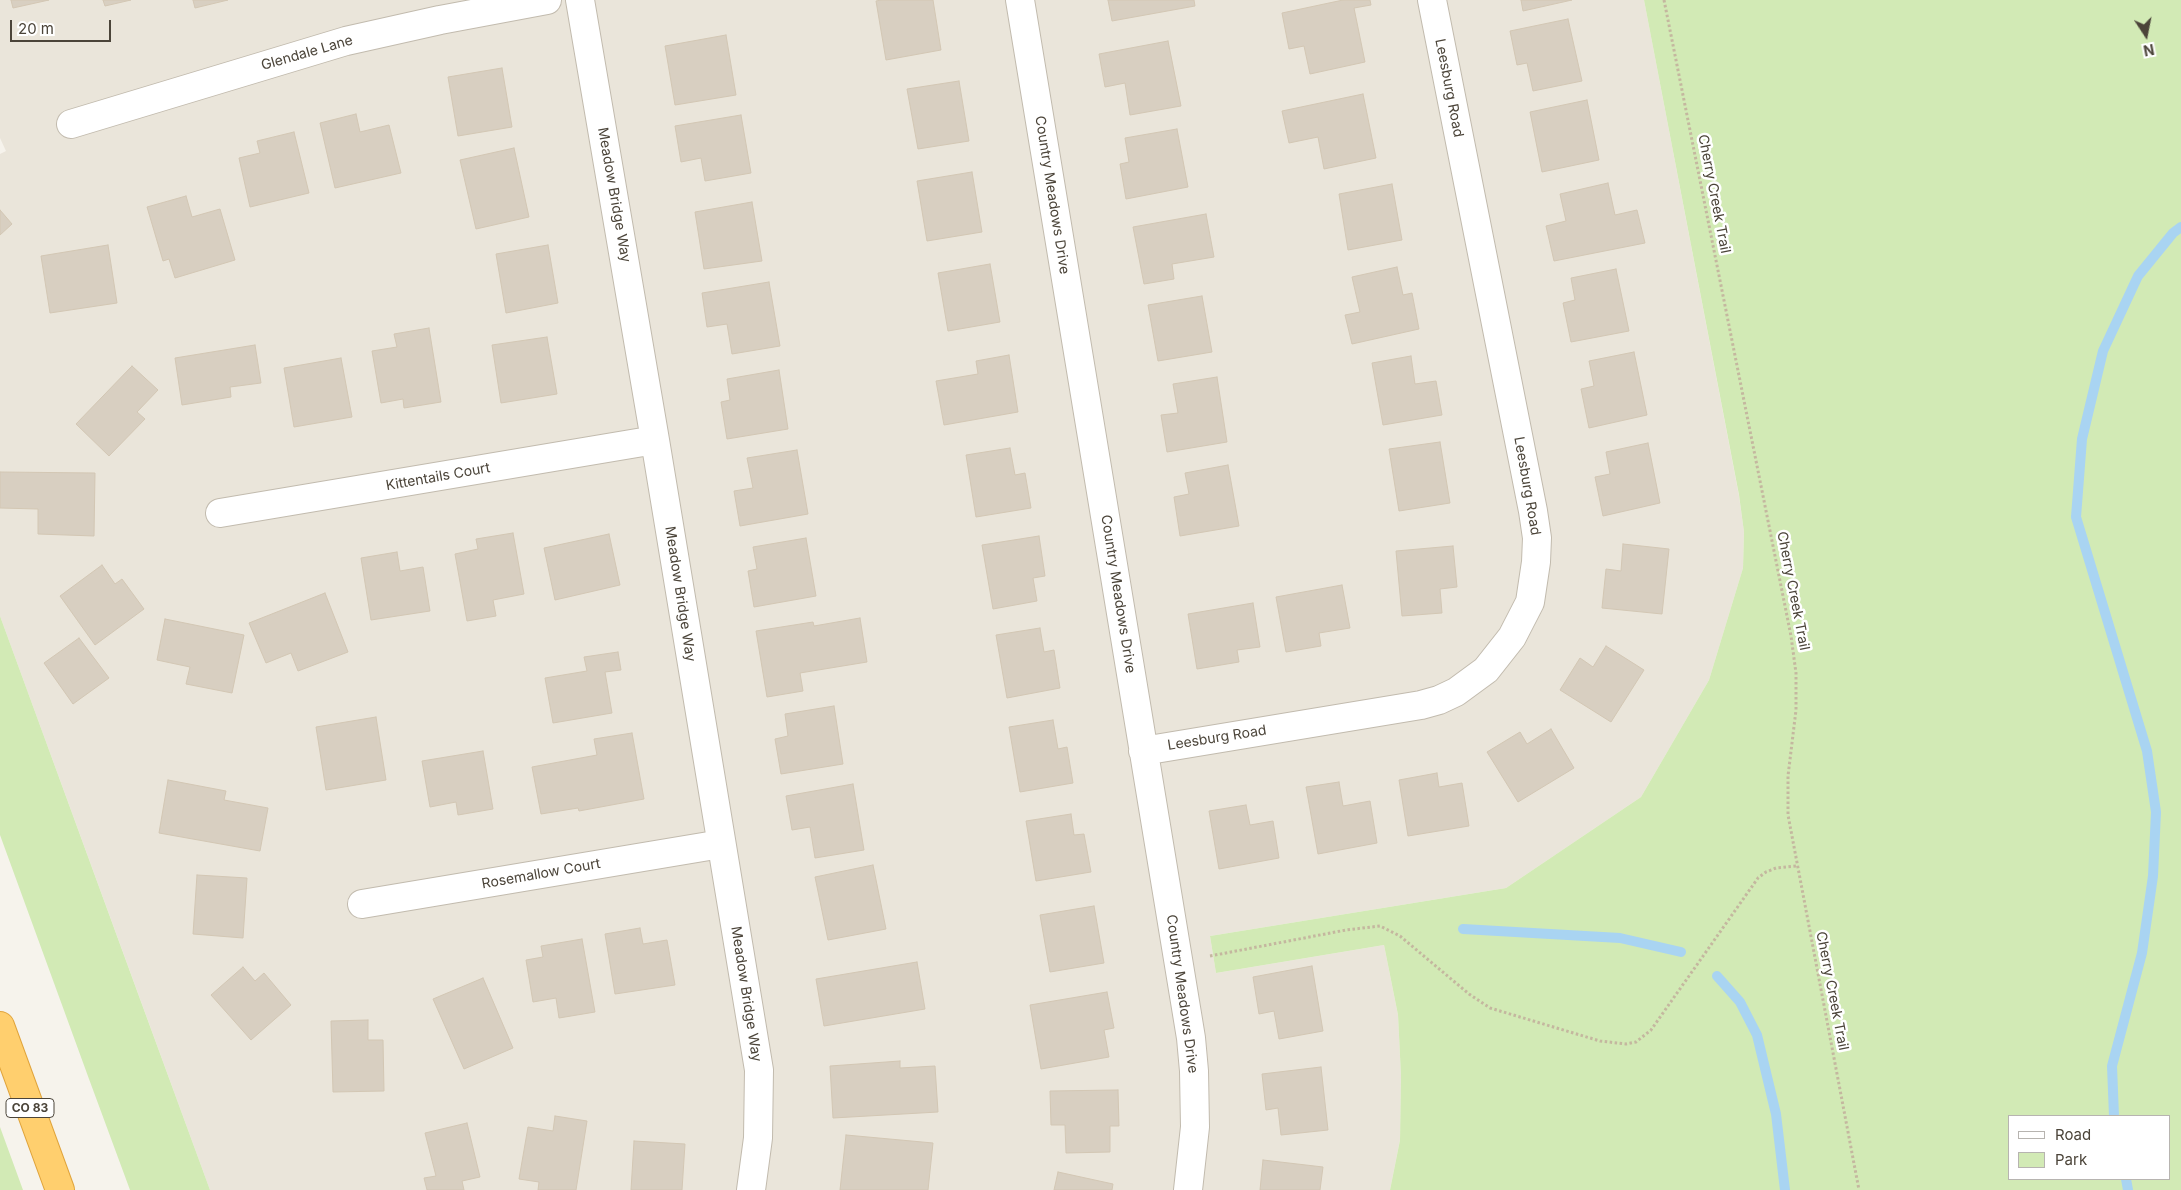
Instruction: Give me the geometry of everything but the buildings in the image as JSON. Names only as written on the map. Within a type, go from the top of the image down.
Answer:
[{"type":"highway","name":"CO 83","points":[[0,1026],[60,1190]]},
{"type":"street","name":"Glendale Lane","points":[[71,124],[346,42],[440,20],[547,0]]},
{"type":"street","name":"Meadow Bridge Way","points":[[580,0],[759,1070],[758,1138],[751,1190]]},
{"type":"street","name":"Country Meadows Drive","points":[[1020,0],[1193,1063],[1195,1127],[1188,1190]]},
{"type":"street","name":"Leesburg Road","points":[[1143,751],[1421,705],[1439,700],[1456,692],[1486,670],[1512,637],[1530,602],[1536,562],[1533,512],[1432,0]]},
{"type":"street","name":"Kittentails Court","points":[[220,513],[655,440]]},
{"type":"street","name":"Rosemallow Court","points":[[362,904],[721,844]]},
{"type":"path","name":"Cherry Creek Trail","points":[[1664,0],[1792,636],[1796,673],[1796,710],[1787,798],[1788,815],[1859,1190]]},
{"type":"path","points":[[1210,956],[1346,930],[1380,926],[1400,936],[1474,998],[1490,1008],[1600,1041],[1626,1044],[1636,1042],[1651,1030],[1758,878],[1776,868],[1797,866]]},
{"type":"shaded area","points":[[0,0],[1644,0],[1739,496],[1744,532],[1743,568],[1709,680],[1641,797],[1506,888],[1210,936],[1216,973],[1384,945],[1398,1015],[1401,1076],[1400,1140],[1390,1190],[210,1190],[0,616],[0,154],[6,151],[0,138]]},
{"type":"green space","points":[[1644,0],[2181,0],[2181,1190],[1390,1190],[1400,1140],[1401,1076],[1398,1015],[1384,945],[1216,973],[1210,936],[1506,888],[1641,797],[1709,680],[1743,568],[1744,532],[1739,495]]},
{"type":"green space","points":[[0,616],[210,1190],[130,1190],[89,1079],[0,835]]},
{"type":"green space","points":[[0,1127],[23,1190],[0,1190]]},
{"type":"waterway","points":[[2114,1115],[2112,1066],[2142,953],[2153,876],[2156,812],[2147,751],[2076,517],[2082,439],[2103,351],[2138,276],[2173,233],[2181,227]]},
{"type":"waterway","points":[[1463,929],[1620,938],[1681,952]]},
{"type":"waterway","points":[[1717,976],[1740,1002],[1757,1035],[1776,1114],[1785,1190]]},
{"type":"waterway","points":[[2126,1180],[2128,1190]]}]
